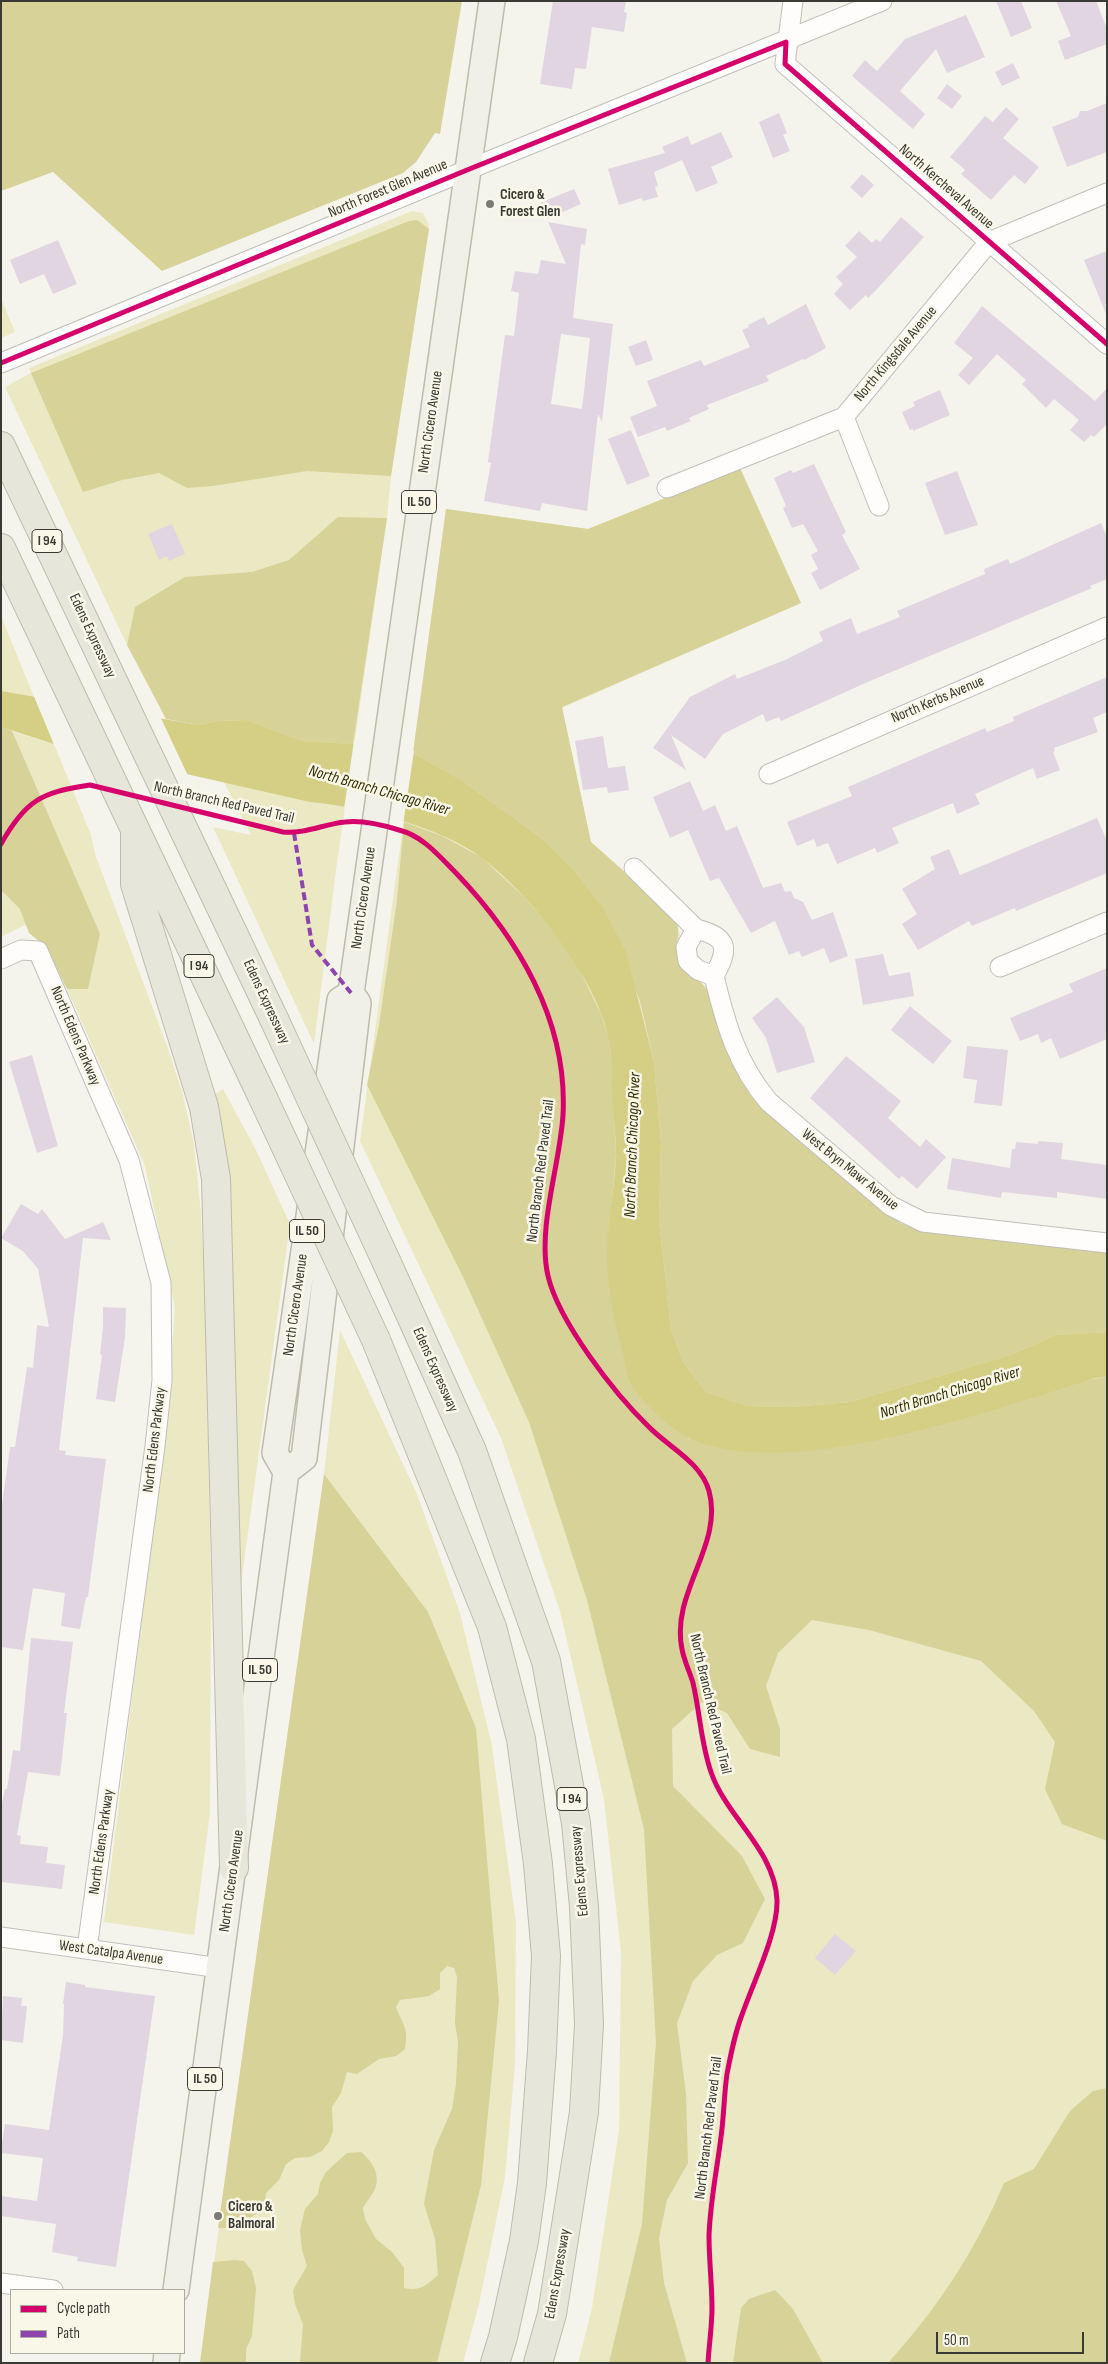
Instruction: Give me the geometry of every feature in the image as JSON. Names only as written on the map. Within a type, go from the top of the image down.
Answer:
[{"type":"highway","name":"Edens Expressway","points":[[1,446],[274,1019],[472,1451],[546,1662],[576,1823],[584,1907],[589,2024],[584,2112],[552,2314],[538,2363]]},
{"type":"highway","name":"I 94","points":[[1,548],[376,1340],[492,1627],[521,1740],[538,1864],[546,1956],[542,2052],[532,2183],[524,2241],[503,2337],[495,2363]]},
{"type":"highway","points":[[135,833],[135,884],[204,1107],[216,1179],[234,1868]]},
{"type":"main road","name":"North Cicero Avenue","points":[[176,2289],[286,1472],[304,1458],[358,1003],[351,993],[492,1]]},
{"type":"street","points":[[786,42],[792,1]]},
{"type":"street","name":"North Forest Glen Avenue","points":[[1,364],[467,170],[786,42],[882,1]]},
{"type":"street","name":"North Kercheval Avenue","points":[[786,42],[785,64],[1107,344]]},
{"type":"street","name":"North Kingsdale Avenue","points":[[667,488],[844,417],[989,242],[1107,193]]},
{"type":"street","points":[[844,417],[879,506]]},
{"type":"street","name":"North Kerbs Avenue","points":[[769,774],[1107,627]]},
{"type":"street","points":[[634,868],[696,929],[717,936],[724,946],[724,957],[714,976],[698,970],[688,961],[686,948],[696,929]]},
{"type":"street","points":[[1000,967],[1107,922]]},
{"type":"street","name":"North Edens Parkway","points":[[1,958],[21,950],[38,951],[129,1160],[161,1284],[162,1380],[155,1446],[87,1949]]},
{"type":"street","name":"West Bryn Mawr Avenue","points":[[714,976],[731,1039],[752,1082],[769,1102],[891,1206],[923,1222],[1107,1243]]},
{"type":"street","name":"West Catalpa Avenue","points":[[1,1937],[220,1968]]},
{"type":"street","points":[[1,2283],[46,2289]]},
{"type":"shaded area","points":[[1,1],[462,1],[440,134],[435,133],[416,162],[403,173],[162,271],[53,172],[1,191]]},
{"type":"shaded area","points":[[412,211],[423,213],[429,225],[391,476],[387,518],[337,863],[314,1044],[213,827],[251,835],[135,608],[127,645],[5,387],[31,373],[29,368]]},
{"type":"shaded area","points":[[417,220],[429,229],[391,476],[307,471],[213,486],[187,488],[159,473],[122,480],[83,492],[31,373],[409,221]]},
{"type":"shaded area","points":[[1,298],[15,332],[1,338]]},
{"type":"shaded area","points":[[740,468],[801,603],[562,708],[591,842],[671,913],[680,935],[676,949],[679,961],[686,974],[707,989],[731,1063],[743,1085],[756,1102],[861,1193],[902,1224],[1107,1250],[1107,2363],[578,2363],[592,2308],[619,2130],[621,1952],[604,1799],[560,1611],[501,1438],[360,1141],[446,509],[588,529]]},
{"type":"shaded area","points":[[740,468],[801,603],[562,707],[591,842],[671,913],[676,920],[678,926],[676,953],[678,960],[684,969],[704,986],[709,994],[729,1055],[743,1083],[756,1102],[861,1193],[902,1224],[1107,1250],[1107,1332],[1055,1335],[1011,1355],[850,1402],[791,1407],[745,1406],[706,1392],[683,1362],[671,1329],[659,1220],[661,1143],[654,1062],[640,1001],[602,906],[572,868],[540,837],[461,780],[413,753],[446,509],[588,529]]},
{"type":"shaded area","points":[[338,517],[387,518],[353,744],[303,741],[246,720],[218,721],[199,725],[166,719],[127,645],[135,607],[185,577],[252,572],[289,560]]},
{"type":"shaded area","points":[[1,616],[34,697],[1,691]]},
{"type":"shaded area","points":[[1,709],[11,731],[54,744],[91,835],[95,854],[167,1046],[182,1091],[194,1144],[201,1214],[205,1296],[211,1587],[210,1813],[194,1935],[104,1922],[167,1418],[175,1308],[145,1166],[67,989],[88,988],[25,925],[1,937]]},
{"type":"shaded area","points":[[1,727],[12,731],[100,934],[88,989],[67,989],[46,947],[29,933],[20,909],[1,890]]},
{"type":"shaded area","points":[[404,822],[442,836],[481,857],[523,896],[553,929],[578,967],[601,1014],[610,1042],[616,1154],[607,1251],[689,1439],[1107,1377],[1107,1841],[1062,1824],[1045,1789],[1055,1742],[1034,1711],[981,1661],[869,1630],[812,1620],[778,1653],[766,1686],[780,1729],[780,1757],[750,1749],[727,1713],[702,1702],[672,1729],[673,1786],[742,1856],[765,1899],[743,1943],[717,1955],[693,1981],[677,2023],[686,2094],[688,2163],[667,2200],[659,2238],[664,2283],[687,2363],[609,2363],[642,2224],[656,2043],[644,1829],[587,1600],[529,1422],[464,1279],[367,1085],[379,1025],[397,900]]},
{"type":"shaded area","points":[[223,1089],[256,1150],[290,1224],[236,1621],[233,1306],[220,1133],[212,1096]]},
{"type":"shaded area","points":[[340,1330],[417,1494],[460,1613],[492,1746],[516,1923],[515,2065],[505,2177],[479,2304],[463,2363],[200,2363],[324,1474]]},
{"type":"shaded area","points":[[324,1474],[428,1612],[476,1728],[499,2001],[481,2185],[437,2363],[300,2363],[303,2324],[295,2304],[293,2290],[307,2266],[302,2250],[300,2230],[305,2209],[318,2194],[320,2183],[326,2172],[347,2153],[361,2152],[375,2169],[376,2185],[363,2208],[365,2219],[376,2239],[393,2253],[404,2268],[404,2288],[415,2289],[427,2285],[438,2275],[435,2239],[424,2204],[434,2150],[452,2109],[456,2084],[458,2042],[455,2023],[457,1977],[454,1968],[447,1966],[440,1973],[440,1989],[429,1996],[400,2000],[396,2007],[406,2031],[405,2049],[396,2056],[379,2059],[357,2074],[347,2072],[341,2093],[332,2107],[333,2131],[329,2142],[322,2151],[310,2157],[295,2158],[286,2164],[279,2180],[266,2193],[264,2207],[238,2228],[218,2228]]},
{"type":"shaded area","points":[[1107,2088],[1107,2363],[888,2363],[923,2322],[954,2278],[981,2232],[1004,2183],[1034,2169],[1070,2111],[1093,2091]]},
{"type":"shaded area","points":[[244,2261],[252,2271],[256,2288],[252,2336],[246,2349],[246,2363],[200,2363],[213,2262]]},
{"type":"shaded area","points":[[775,2290],[793,2309],[823,2363],[733,2363],[741,2308],[749,2299]]},
{"type":"water","name":"North Branch Chicago River","points":[[1,691],[199,725],[218,721],[246,720],[303,741],[354,744],[413,753],[461,780],[540,837],[572,868],[602,906],[626,952],[654,1062],[661,1143],[659,1220],[671,1329],[683,1362],[706,1392],[746,1406],[791,1407],[850,1402],[1011,1355],[1055,1335],[1107,1332],[1107,1377],[1095,1378],[949,1423],[892,1437],[836,1447],[782,1453],[733,1450],[691,1439],[683,1435],[642,1399],[629,1381],[611,1302],[607,1249],[616,1139],[611,1053],[607,1030],[599,1008],[583,976],[561,943],[530,904],[495,868],[465,847],[445,837],[400,820],[353,808],[310,802],[54,744],[1,727]]},
{"type":"pier","points":[[33,694],[160,716],[189,778],[55,747]]},
{"type":"pier","points":[[354,741],[414,751],[403,825],[344,809]]},
{"type":"building","points":[[553,1],[626,1],[624,12],[627,13],[624,32],[592,27],[586,69],[575,68],[572,89],[540,84]]},
{"type":"building","points":[[996,1],[1021,1],[1032,28],[1011,37]]},
{"type":"building","points":[[1056,1],[1096,1],[1107,29],[1107,44],[1065,60],[1058,41],[1071,36]]},
{"type":"building","points":[[966,15],[985,57],[947,73],[936,49],[900,91],[925,114],[913,129],[852,76],[865,60],[877,71],[905,39]]},
{"type":"building","points":[[1013,63],[1020,78],[1002,86],[995,72]]},
{"type":"building","points":[[947,84],[962,96],[952,109],[937,98]]},
{"type":"building","points":[[1107,103],[1107,152],[1067,167],[1052,127],[1078,117],[1080,111],[1087,111]]},
{"type":"building","points":[[1006,107],[1019,119],[1003,138],[1039,167],[1025,184],[1014,175],[991,200],[961,174],[965,170],[950,157],[985,116],[993,122]]},
{"type":"building","points":[[779,113],[787,133],[783,135],[790,151],[773,158],[759,122]]},
{"type":"building","points":[[721,132],[733,157],[711,167],[718,183],[696,192],[682,160],[654,172],[658,186],[655,187],[658,197],[643,201],[642,198],[619,205],[608,169],[665,153],[662,147],[688,136],[691,145]]},
{"type":"building","points":[[862,174],[874,185],[862,198],[850,187]]},
{"type":"building","points":[[574,189],[581,204],[547,219],[540,203]]},
{"type":"building","points":[[901,217],[924,237],[868,298],[866,295],[850,310],[834,294],[843,284],[836,277],[857,257],[845,246],[859,231],[872,243],[876,239],[880,242]]},
{"type":"building","points":[[548,222],[587,229],[585,245],[581,244],[573,318],[613,324],[602,422],[598,414],[587,511],[542,503],[540,511],[484,501],[491,463],[488,462],[505,335],[514,336],[519,293],[511,291],[515,271],[538,274],[541,260],[566,264]],"holes":[[[561,334],[590,338],[582,409],[551,404]]]},
{"type":"building","points":[[58,240],[77,284],[53,294],[44,274],[20,284],[10,260]]},
{"type":"building","points":[[1107,251],[1107,314],[1106,314],[1084,260]]},
{"type":"building","points":[[806,304],[826,348],[804,360],[766,376],[769,381],[707,405],[709,409],[689,418],[691,421],[667,431],[665,427],[638,437],[630,417],[657,406],[647,381],[701,360],[704,366],[750,347],[742,330],[749,327],[748,325],[764,317],[768,325]]},
{"type":"building","points":[[982,306],[1095,401],[1107,388],[1107,424],[1094,437],[1091,435],[1084,442],[1070,430],[1079,420],[1054,399],[1046,408],[1022,384],[1026,380],[997,354],[969,385],[958,375],[973,358],[954,343]]},
{"type":"building","points":[[646,340],[653,360],[636,366],[628,347]]},
{"type":"building","points":[[940,390],[950,415],[913,431],[913,429],[910,430],[902,412],[915,406],[913,402]]},
{"type":"building","points":[[631,430],[650,476],[627,485],[608,439]]},
{"type":"building","points":[[814,464],[846,532],[842,535],[860,569],[820,590],[811,573],[818,569],[811,555],[818,551],[803,524],[792,528],[783,508],[786,506],[774,478],[791,470],[793,473]]},
{"type":"building","points":[[957,471],[978,525],[945,535],[925,483]]},
{"type":"building","points":[[1101,523],[1107,537],[1107,579],[1090,586],[1092,588],[870,681],[781,721],[779,717],[766,722],[763,714],[723,734],[705,759],[671,735],[686,770],[653,748],[690,697],[735,674],[737,679],[785,660],[823,641],[819,632],[851,618],[857,634],[900,617],[897,611],[985,574],[984,569],[1008,559],[1010,564]]},
{"type":"building","points":[[172,524],[185,554],[169,561],[167,556],[159,560],[148,534]]},
{"type":"building","points":[[1107,677],[1107,712],[1093,718],[1098,732],[1054,748],[1055,751],[1053,752],[1060,770],[1037,779],[1033,768],[975,794],[980,804],[957,814],[953,803],[892,828],[899,843],[877,853],[875,848],[837,864],[828,843],[817,847],[814,839],[797,846],[787,822],[852,796],[848,787],[985,728],[987,732],[1014,721],[1013,717]]},
{"type":"building","points":[[603,736],[608,768],[625,766],[629,790],[608,793],[607,787],[583,790],[575,741]]},
{"type":"building","points":[[690,781],[703,811],[715,805],[726,831],[737,826],[763,888],[781,883],[785,892],[791,891],[794,898],[803,902],[812,920],[833,912],[848,956],[830,963],[824,948],[802,957],[799,951],[789,955],[775,921],[751,933],[719,878],[710,881],[688,830],[670,838],[653,797]]},
{"type":"building","points":[[1097,818],[1107,841],[1107,873],[1016,911],[1015,908],[972,926],[969,921],[918,950],[902,924],[917,914],[902,889],[935,869],[930,857],[949,849],[960,875]]},
{"type":"building","points":[[883,954],[889,976],[910,972],[914,996],[863,1005],[855,959]]},
{"type":"building","points":[[1107,968],[1107,1039],[1060,1059],[1051,1038],[1041,1043],[1038,1034],[1020,1041],[1010,1018],[1073,992],[1069,984]]},
{"type":"building","points":[[777,997],[804,1027],[815,1062],[777,1073],[766,1038],[752,1018]]},
{"type":"building","points":[[910,1006],[952,1041],[933,1064],[891,1030]]},
{"type":"building","points":[[967,1046],[1008,1050],[1002,1106],[974,1103],[977,1080],[963,1078]]},
{"type":"building","points":[[32,1055],[58,1146],[37,1153],[9,1062]]},
{"type":"building","points":[[846,1056],[901,1101],[888,1118],[920,1147],[926,1139],[946,1157],[917,1189],[902,1176],[899,1179],[810,1098]]},
{"type":"building","points":[[1038,1141],[1063,1143],[1061,1159],[1107,1165],[1107,1199],[1057,1192],[1057,1198],[1002,1192],[1001,1198],[947,1189],[952,1158],[1010,1168],[1012,1149],[1015,1149],[1016,1142],[1038,1144]]},
{"type":"building","points":[[21,1204],[38,1214],[42,1209],[65,1239],[103,1222],[111,1240],[83,1238],[59,1450],[66,1451],[65,1455],[106,1459],[88,1597],[86,1597],[80,1629],[61,1626],[65,1593],[33,1588],[23,1650],[1,1647],[1,1512],[10,1447],[15,1447],[27,1367],[33,1368],[37,1325],[49,1327],[38,1269],[23,1251],[1,1238]]},
{"type":"building","points":[[103,1307],[126,1308],[125,1338],[115,1402],[96,1399],[102,1355],[100,1354]]},
{"type":"building","points":[[31,1638],[73,1642],[64,1713],[67,1713],[60,1776],[28,1772],[17,1835],[21,1836],[20,1844],[48,1847],[46,1863],[65,1865],[62,1889],[1,1882],[1,1808],[5,1789],[7,1789],[13,1750],[20,1751]]},
{"type":"building","points":[[835,1934],[856,1951],[835,1975],[815,1958]]},
{"type":"building","points":[[66,1982],[85,1985],[85,1987],[155,1996],[116,2267],[77,2261],[78,2257],[52,2252],[56,2224],[1,2216],[1,2196],[37,2201],[43,2158],[1,2153],[1,2149],[5,2124],[49,2130],[63,2035],[63,2004]]},
{"type":"building","points":[[3,1996],[22,1998],[21,2006],[27,2006],[23,2043],[1,2040]]},
{"type":"marked path","points":[[294,833],[312,945],[351,993]]},
{"type":"cycle path","points":[[1,363],[467,170],[786,42],[785,64],[1107,344]]},
{"type":"cycle path","name":"North Branch Red Paved Trail","points":[[1,844],[18,818],[36,801],[59,791],[90,785],[283,832],[299,832],[337,823],[351,822],[365,822],[386,826],[416,837],[456,873],[500,925],[535,983],[548,1014],[557,1047],[562,1080],[563,1115],[561,1134],[545,1238],[548,1276],[563,1314],[589,1356],[634,1412],[656,1434],[691,1463],[705,1481],[709,1491],[712,1511],[709,1531],[683,1608],[680,1628],[682,1649],[693,1683],[705,1750],[711,1772],[727,1804],[768,1865],[774,1882],[777,1900],[774,1927],[770,1941],[738,2027],[727,2074],[710,2224],[712,2322],[708,2363]]},
{"type":"place","name":"Cicero & Forest Glen","points":[[490,204]]},
{"type":"place","name":"Cicero & Balmoral","points":[[218,2216]]}]
